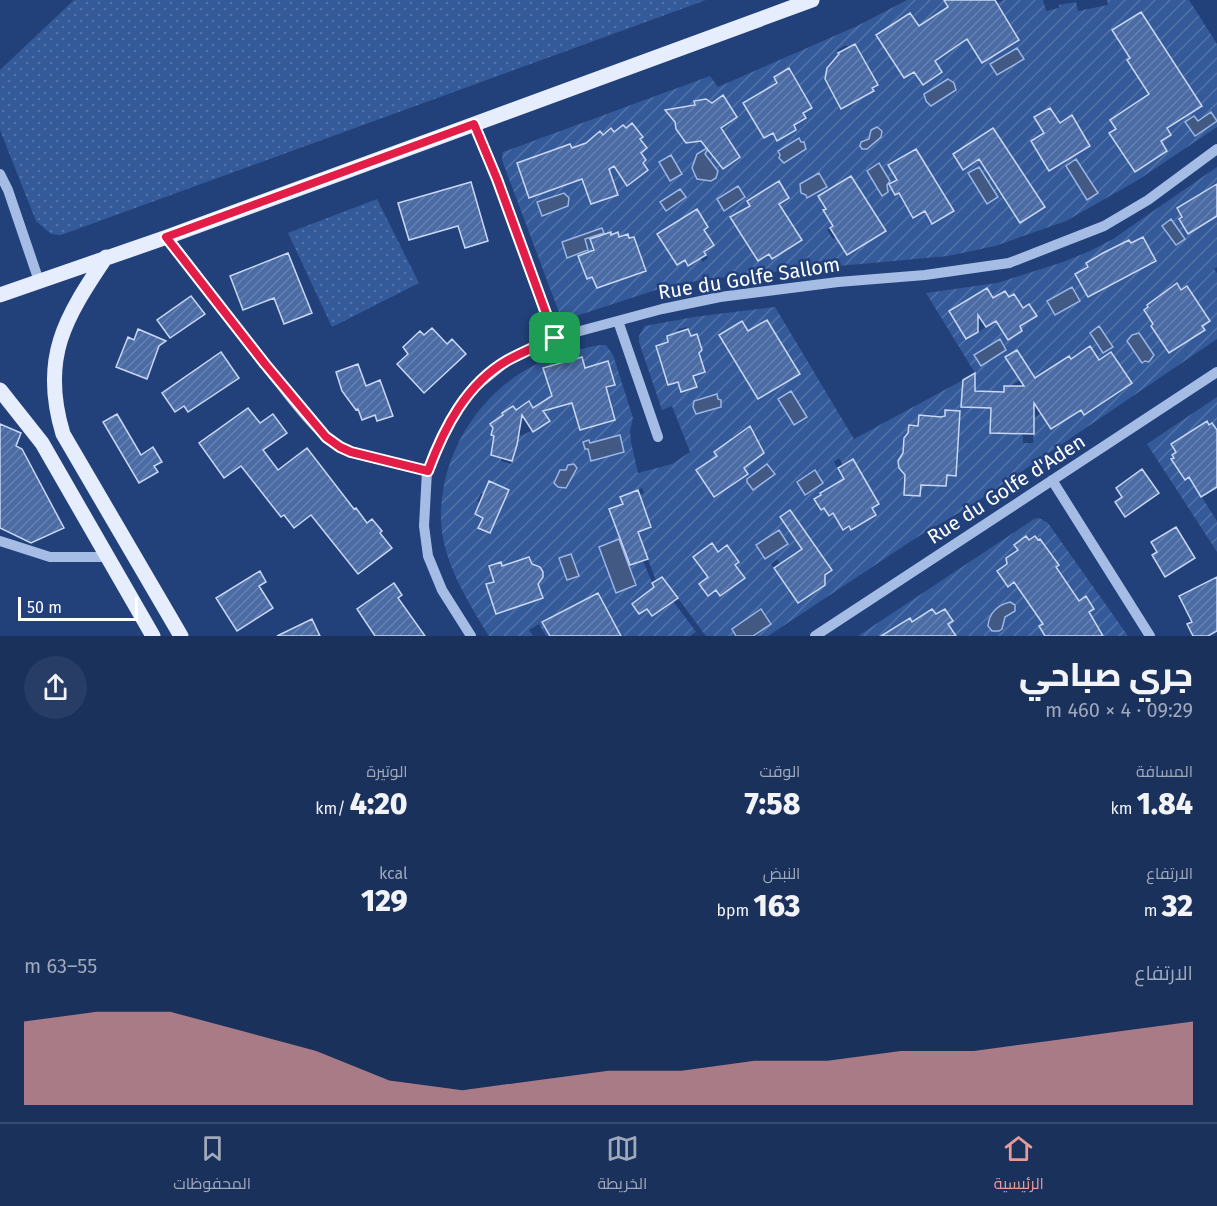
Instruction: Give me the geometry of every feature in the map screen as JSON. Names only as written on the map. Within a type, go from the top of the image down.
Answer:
[{"type":"main road","points":[[0,295],[166,237],[812,0]]},
{"type":"main road","points":[[106,257],[79,297],[64,327],[55,365],[56,409],[63,434],[71,450],[181,636]]},
{"type":"main road","points":[[0,390],[42,443],[153,636]]},
{"type":"street","points":[[474,124],[497,179],[555,338]]},
{"type":"street","name":"Rue du Golfe Sallom","points":[[471,636],[442,590],[428,556],[424,526],[428,471],[448,424],[475,387],[507,361],[555,338],[662,309],[720,297],[1009,263],[1104,226],[1148,200],[1217,149]]},
{"type":"street","points":[[0,174],[8,190],[39,281]]},
{"type":"street","points":[[166,237],[271,372],[326,437],[351,452],[428,471]]},
{"type":"street","points":[[618,321],[658,437]]},
{"type":"street","name":"Rue du Golfe d'Aden","points":[[815,636],[1217,372]]},
{"type":"street","points":[[1052,480],[1150,636]]},
{"type":"street","points":[[0,541],[50,557],[107,557]]},
{"type":"shaded area","points":[[74,0],[706,0],[61,235],[51,234],[36,221],[0,130],[0,70]]},
{"type":"shaded area","points":[[907,0],[949,0],[945,3],[982,63],[997,54],[991,43],[998,39],[1004,49],[1019,40],[998,3],[1003,0],[1043,0],[1046,11],[1059,8],[1059,5],[1076,2],[1078,11],[1108,5],[1107,0],[1189,0],[1217,44],[1217,121],[1217,127],[1138,180],[1066,221],[995,246],[948,256],[751,274],[674,284],[573,317],[560,315],[502,160],[503,152],[710,76],[718,87],[857,26]],"holes":[[[1141,12],[1176,65],[1171,68],[1177,76],[1181,74],[1201,106],[1172,124],[1150,89],[1158,84],[1156,81],[1149,85],[1143,76],[1139,78],[1127,60],[1130,58],[1112,30]],[[910,13],[919,26],[929,20],[950,51],[935,61],[942,72],[923,84],[914,72],[904,78],[876,35]],[[855,44],[878,85],[872,88],[873,92],[841,109],[824,79],[827,77],[829,64],[839,55],[837,50],[846,45],[848,47]],[[1017,48],[1024,59],[998,75],[991,64]],[[789,68],[812,108],[803,113],[805,118],[794,125],[796,130],[777,140],[773,133],[764,137],[744,103],[757,95],[761,103],[782,92],[774,77]],[[948,79],[954,83],[955,90],[931,105],[926,101],[925,93]],[[723,95],[737,117],[721,128],[739,157],[723,169],[710,152],[714,149],[708,140],[686,143],[676,129],[675,120],[670,116],[672,109],[695,105],[695,101],[706,99],[712,103]],[[1149,103],[1171,134],[1161,141],[1167,151],[1134,172],[1109,134],[1116,129],[1110,120],[1132,105],[1137,111]],[[1050,108],[1060,123],[1072,116],[1090,146],[1049,171],[1031,141],[1044,133],[1035,117]],[[1210,112],[1217,121],[1195,136],[1185,122],[1194,116],[1198,121]],[[632,123],[643,137],[640,139],[647,148],[641,153],[646,160],[643,163],[648,170],[631,183],[614,161],[607,167],[600,158],[602,154],[590,140],[600,132],[603,135],[611,129],[614,132],[623,125],[626,128]],[[877,127],[881,130],[882,136],[867,149],[862,149],[861,142],[869,140],[871,130]],[[993,128],[1044,207],[1020,222],[979,159],[963,170],[953,154]],[[798,139],[804,142],[806,149],[784,163],[779,159],[778,151]],[[570,144],[572,148],[578,146],[617,195],[591,204],[582,179],[529,197],[517,163]],[[707,148],[705,154],[718,171],[716,178],[711,181],[697,179],[692,168],[697,154]],[[916,149],[925,165],[919,168],[927,182],[935,178],[954,211],[932,223],[925,211],[913,218],[899,193],[895,195],[890,184],[897,180],[888,164]],[[671,155],[682,174],[670,181],[659,163]],[[1076,160],[1098,193],[1088,200],[1066,167]],[[879,163],[890,181],[887,185],[888,192],[882,196],[867,170]],[[978,167],[997,197],[987,204],[968,174]],[[819,174],[827,187],[807,197],[801,193],[800,184]],[[851,176],[885,231],[847,255],[836,237],[833,239],[827,230],[833,226],[818,196]],[[779,182],[789,197],[779,204],[802,240],[772,259],[769,254],[757,260],[731,217],[750,206],[747,201]],[[738,186],[745,197],[724,210],[717,199]],[[680,189],[686,197],[666,210],[661,202]],[[563,193],[569,198],[568,206],[542,215],[538,202]],[[697,210],[708,227],[704,230],[714,245],[704,252],[708,258],[703,262],[700,258],[688,266],[685,260],[677,265],[658,234]],[[602,228],[603,233],[584,239],[588,251],[567,258],[562,242]],[[610,232],[611,235],[618,232],[619,237],[627,234],[629,238],[634,237],[646,271],[626,278],[624,273],[614,277],[615,282],[597,288],[592,277],[586,279],[578,256],[594,250],[591,239]]]},
{"type":"shaded area","points":[[1017,48],[1024,59],[997,75],[990,64]]},
{"type":"shaded area","points":[[948,79],[954,83],[956,90],[931,106],[924,94]]},
{"type":"shaded area","points":[[1211,112],[1217,121],[1195,136],[1185,122],[1194,116],[1198,121]]},
{"type":"shaded area","points":[[877,127],[882,131],[881,137],[867,149],[862,149],[861,142],[869,139],[871,130]]},
{"type":"shaded area","points":[[799,138],[801,142],[804,142],[806,149],[784,163],[779,158],[778,151]]},
{"type":"shaded area","points":[[707,148],[705,154],[718,171],[716,178],[711,181],[697,179],[692,168],[697,154]]},
{"type":"shaded area","points":[[671,155],[682,174],[670,181],[659,162]]},
{"type":"shaded area","points":[[1076,159],[1098,193],[1087,200],[1066,166]]},
{"type":"shaded area","points":[[879,163],[890,181],[887,185],[888,192],[882,196],[867,171]]},
{"type":"shaded area","points":[[979,167],[998,197],[987,204],[968,173]]},
{"type":"shaded area","points":[[1217,167],[1217,184],[1177,209],[1182,217],[1179,219],[1188,234],[1217,216],[1217,267],[1214,269],[1217,273],[1217,339],[969,507],[919,536],[768,636],[753,636],[771,624],[732,629],[736,636],[706,636],[662,577],[656,581],[638,532],[651,526],[640,495],[644,493],[642,488],[621,497],[623,504],[610,510],[630,565],[643,561],[654,587],[632,604],[639,614],[647,609],[652,616],[673,601],[696,632],[690,636],[621,636],[598,593],[542,622],[550,636],[546,636],[539,624],[529,630],[533,636],[489,636],[451,566],[442,535],[443,490],[450,463],[477,413],[496,392],[518,375],[543,361],[588,347],[606,345],[613,355],[633,418],[630,431],[631,442],[638,473],[672,464],[690,452],[672,406],[662,410],[639,342],[639,336],[645,326],[694,317],[775,307],[854,439],[963,380],[961,407],[973,408],[975,373],[926,293],[997,283],[1063,262],[1113,239]],"holes":[[[1131,243],[1155,261],[1088,297],[1075,274],[1088,267],[1086,263],[1102,254]],[[1176,283],[1209,321],[1202,326],[1205,330],[1169,353],[1151,326],[1153,324],[1144,310],[1148,307],[1147,305]],[[987,288],[993,298],[1005,291],[1009,297],[1014,294],[1023,308],[1029,304],[1037,316],[1020,326],[1022,331],[1008,340],[996,321],[966,339],[949,311]],[[742,322],[748,331],[800,374],[758,399],[719,335]],[[687,327],[691,336],[697,334],[702,350],[699,353],[705,372],[693,376],[696,387],[678,382],[668,385],[656,346],[668,342],[667,336],[678,332],[678,329]],[[1138,333],[1154,356],[1142,363],[1127,340]],[[1090,346],[1099,360],[1111,352],[1132,383],[1055,371],[1052,367],[1068,356],[1071,359]],[[1017,350],[1063,421],[1051,429],[1041,413],[1034,418],[1033,443],[1023,443],[1023,434],[990,433],[991,402],[987,391],[1004,392],[1005,386],[1011,386],[1020,380],[1005,357]],[[582,358],[585,368],[608,362],[615,385],[606,387],[615,420],[580,430],[572,403],[561,406],[555,383],[548,385],[544,368]],[[717,395],[721,400],[721,407],[696,413],[693,406]],[[528,402],[540,414],[544,412],[550,421],[516,437],[518,440],[517,445],[513,448],[515,452],[511,464],[501,461],[492,446],[494,436],[491,435],[493,428],[490,424],[503,415],[502,413],[513,406],[516,410]],[[945,410],[955,476],[947,475],[921,485],[920,496],[904,495],[906,472],[901,471],[898,462],[903,454],[904,438],[908,434],[909,425],[918,426],[919,415],[931,416],[941,421],[941,416],[945,416]],[[749,426],[764,452],[744,468],[748,475],[714,496],[717,456],[715,453],[734,443],[731,438]],[[839,458],[843,465],[852,459],[879,504],[872,508],[876,515],[851,530],[849,526],[843,530],[833,513],[829,516],[824,508],[820,510],[814,499],[821,495],[819,492],[823,489],[825,491],[844,479],[834,462]],[[574,464],[577,468],[566,488],[554,483],[560,470],[567,470],[568,465]],[[489,481],[509,491],[495,515],[498,516],[490,533],[478,528],[483,518],[480,503],[477,501],[481,493],[484,494]],[[801,527],[832,570],[825,575],[825,585],[798,603],[771,564],[777,559],[780,564],[795,553],[800,559],[806,555]],[[712,543],[718,552],[727,546],[739,562],[735,565],[745,578],[721,596],[716,590],[709,596],[699,584],[708,577]],[[529,557],[532,566],[540,567],[543,572],[543,577],[538,583],[543,598],[496,614],[486,585],[494,582],[502,566]]]},
{"type":"shaded area","points":[[819,173],[827,187],[807,198],[801,193],[800,184]]},
{"type":"shaded area","points":[[738,186],[745,197],[724,211],[717,199]]},
{"type":"shaded area","points":[[680,189],[686,197],[666,211],[660,202]]},
{"type":"shaded area","points":[[564,193],[569,198],[568,206],[542,216],[537,202]]},
{"type":"shaded area","points":[[377,199],[419,283],[332,327],[288,233]]},
{"type":"shaded area","points":[[1171,219],[1185,239],[1176,245],[1162,226]]},
{"type":"shaded area","points":[[602,228],[604,233],[585,239],[588,250],[567,258],[562,242]]},
{"type":"shaded area","points":[[1072,287],[1080,301],[1055,315],[1047,301]]},
{"type":"shaded area","points":[[1099,326],[1113,347],[1103,353],[1090,333]]},
{"type":"shaded area","points":[[1139,333],[1154,355],[1149,362],[1142,363],[1127,341],[1132,335]]},
{"type":"shaded area","points":[[1000,339],[1006,350],[981,366],[974,355]]},
{"type":"shaded area","points":[[791,391],[807,417],[794,425],[778,399]]},
{"type":"shaded area","points":[[717,394],[718,399],[721,400],[721,407],[696,414],[693,407],[694,401]]},
{"type":"shaded area","points":[[1217,397],[1217,430],[1212,423],[1209,425],[1207,421],[1176,452],[1172,460],[1184,480],[1189,477],[1217,521],[1217,552],[1147,444]]},
{"type":"shaded area","points":[[620,435],[624,452],[591,461],[588,449],[585,449],[583,442],[589,440],[590,443]]},
{"type":"shaded area","points":[[574,464],[577,468],[566,488],[558,487],[554,483],[560,470],[566,470],[568,465]]},
{"type":"shaded area","points":[[767,464],[775,474],[753,490],[747,479]]},
{"type":"shaded area","points":[[815,470],[823,483],[805,495],[797,482]]},
{"type":"shaded area","points":[[1039,518],[1048,523],[1128,636],[1103,636],[1093,619],[1051,636],[1094,609],[1086,596],[1039,626],[1045,636],[956,636],[948,624],[953,620],[945,609],[936,614],[932,609],[912,622],[910,618],[882,636],[858,636],[1034,519]],"holes":[[[1026,537],[1029,540],[1040,539],[1058,565],[1019,579],[1008,586],[997,571],[1007,564],[1007,558],[1018,550],[1014,544]],[[1010,602],[1015,611],[1005,617],[1003,626],[989,618],[998,608]]]},
{"type":"shaded area","points":[[779,530],[788,544],[765,559],[756,545]]},
{"type":"shaded area","points":[[619,539],[636,585],[616,593],[599,547]]},
{"type":"shaded area","points":[[571,554],[579,576],[567,580],[559,558]]},
{"type":"shaded area","points":[[1010,602],[1015,605],[1015,611],[1005,617],[1002,629],[992,631],[988,626],[992,613],[998,607]]},
{"type":"shaded area","points":[[761,609],[771,624],[753,636],[736,636],[732,629]]},
{"type":"building","points":[[944,0],[995,0],[1019,40],[982,63],[967,39],[935,61],[942,72],[923,85],[914,72],[904,78],[876,35],[910,13],[919,26],[948,7]]},
{"type":"building","points":[[1141,12],[1202,106],[1167,128],[1171,135],[1161,141],[1167,151],[1135,172],[1109,133],[1116,129],[1110,120],[1149,94],[1127,60],[1130,58],[1112,30]]},
{"type":"building","points":[[855,44],[878,85],[872,88],[874,91],[841,109],[825,79],[827,68],[838,53]]},
{"type":"building","points":[[789,68],[812,108],[803,113],[806,118],[794,125],[796,130],[777,141],[773,133],[764,138],[743,103],[777,83],[774,77]]},
{"type":"building","points":[[723,95],[737,117],[721,128],[740,157],[723,169],[701,141],[686,143],[676,129],[675,122],[665,110],[695,105],[694,101],[706,99],[712,103]]},
{"type":"building","points":[[1050,108],[1060,123],[1072,115],[1090,146],[1049,171],[1031,141],[1044,133],[1034,117]]},
{"type":"building","points":[[632,123],[643,137],[640,139],[647,148],[641,153],[646,160],[643,163],[648,170],[627,186],[614,166],[609,169],[618,195],[591,204],[582,179],[529,198],[517,163],[570,144],[572,148],[586,143],[600,131],[603,135],[611,128],[614,132],[623,125],[626,128]]},
{"type":"building","points":[[993,128],[1045,207],[1020,223],[979,159],[963,170],[953,154]]},
{"type":"building","points":[[916,149],[954,211],[932,224],[925,211],[913,218],[899,193],[895,195],[889,184],[897,180],[888,165]]},
{"type":"building","points":[[851,176],[886,231],[847,255],[830,228],[833,226],[818,196]]},
{"type":"building","points":[[779,181],[789,198],[779,204],[802,240],[772,259],[769,254],[758,261],[730,217],[750,206],[747,201]]},
{"type":"building","points":[[471,182],[488,241],[465,248],[458,226],[409,240],[398,203]]},
{"type":"building","points":[[1217,184],[1217,216],[1188,234],[1179,219],[1182,217],[1177,208]]},
{"type":"building","points":[[697,209],[708,227],[704,230],[714,245],[704,252],[706,255],[688,266],[685,260],[677,265],[657,234]]},
{"type":"building","points":[[611,232],[611,235],[618,232],[619,237],[628,234],[629,238],[634,237],[646,271],[597,288],[592,277],[587,279],[578,256],[594,250],[590,239]]},
{"type":"building","points":[[1143,237],[1156,261],[1088,297],[1075,274],[1088,267],[1086,263],[1103,253],[1129,240],[1131,243]]},
{"type":"building","points":[[288,253],[312,313],[284,324],[274,298],[243,310],[230,276]]},
{"type":"building","points":[[1177,283],[1181,290],[1187,286],[1210,321],[1202,326],[1205,330],[1169,353],[1151,326],[1153,324],[1144,310],[1148,307],[1147,305]]},
{"type":"building","points":[[987,288],[993,298],[1005,291],[1009,297],[1014,294],[1023,308],[1029,304],[1037,316],[1020,326],[1022,331],[1008,340],[996,321],[986,327],[978,315],[978,332],[966,339],[949,311]]},
{"type":"building","points":[[191,296],[205,314],[170,338],[157,320]]},
{"type":"building","points":[[767,320],[800,374],[758,399],[719,335],[742,321],[748,331]]},
{"type":"building","points":[[432,328],[447,344],[452,339],[466,354],[424,393],[397,364],[408,354],[403,347],[420,331],[424,335]]},
{"type":"building","points":[[138,329],[166,341],[159,346],[147,379],[116,367],[128,337],[134,340]]},
{"type":"building","points":[[688,329],[691,336],[697,334],[702,350],[699,353],[705,372],[693,376],[697,387],[681,392],[678,382],[668,385],[656,346],[668,342],[667,336]]},
{"type":"building","points":[[1090,346],[1099,360],[1111,352],[1132,383],[1084,415],[1081,410],[1051,429],[1034,403],[1034,434],[990,433],[991,408],[961,407],[963,380],[975,373],[975,391],[1004,392],[1004,386],[1024,386],[1005,357],[1017,350],[1035,378],[1069,356],[1071,359]]},
{"type":"building","points":[[221,352],[239,378],[188,412],[184,406],[175,412],[162,393]]},
{"type":"building","points":[[582,357],[585,368],[608,361],[615,385],[606,387],[615,420],[580,430],[572,403],[543,411],[550,421],[533,432],[522,415],[512,461],[491,455],[494,436],[491,435],[493,428],[490,424],[513,406],[516,410],[529,401],[533,408],[552,396],[543,368]]},
{"type":"building","points":[[358,364],[366,386],[380,380],[393,416],[377,421],[375,415],[362,420],[358,409],[356,410],[342,391],[336,372]]},
{"type":"building","points":[[248,408],[260,423],[273,414],[287,433],[263,450],[278,470],[307,448],[354,509],[356,508],[367,523],[372,519],[392,548],[358,574],[311,515],[294,528],[284,515],[281,517],[241,466],[224,478],[199,443]]},
{"type":"building","points":[[945,410],[960,411],[956,476],[947,475],[946,486],[921,485],[920,496],[904,495],[905,475],[899,468],[898,461],[903,453],[904,438],[908,433],[909,425],[918,426],[919,415],[945,416]]},
{"type":"building","points":[[117,414],[141,455],[153,447],[162,462],[154,466],[158,472],[139,483],[103,422]]},
{"type":"building","points":[[1207,421],[1209,425],[1212,423],[1217,430],[1217,487],[1201,497],[1189,477],[1185,480],[1171,459],[1174,458],[1172,455],[1176,452],[1171,444]]},
{"type":"building","points":[[0,424],[21,433],[16,446],[22,449],[64,528],[31,543],[0,528]]},
{"type":"building","points":[[750,426],[764,453],[744,468],[748,474],[714,497],[696,470],[717,456],[714,452]]},
{"type":"building","points":[[853,459],[879,504],[872,508],[876,515],[851,530],[849,526],[843,530],[833,513],[829,516],[824,508],[821,510],[814,499],[844,479],[838,468]]},
{"type":"building","points":[[1142,469],[1159,493],[1125,517],[1115,502],[1122,497],[1116,488]]},
{"type":"building","points":[[489,481],[509,490],[490,533],[478,528],[483,518],[475,514]]},
{"type":"building","points":[[638,490],[651,527],[638,532],[648,559],[630,565],[609,509],[623,504],[620,497]]},
{"type":"building","points":[[790,510],[832,570],[825,575],[825,585],[798,603],[774,568],[802,549],[780,517]]},
{"type":"building","points":[[1176,527],[1195,558],[1165,577],[1152,555],[1157,552],[1151,542]]},
{"type":"building","points":[[1026,536],[1029,540],[1035,536],[1038,540],[1040,539],[1059,565],[1056,567],[1079,601],[1086,596],[1094,609],[1089,612],[1103,636],[1045,636],[1039,626],[1043,624],[1014,582],[1008,587],[997,571],[1007,564],[1006,558],[1018,550],[1014,545]]},
{"type":"building","points":[[712,543],[718,552],[727,545],[739,562],[735,565],[745,578],[720,596],[716,590],[708,596],[699,584],[708,577],[693,557]]},
{"type":"building","points":[[529,557],[532,564],[540,567],[543,572],[543,577],[538,584],[543,598],[496,614],[486,584],[494,582],[489,566],[501,562],[502,566]]},
{"type":"building","points":[[260,571],[266,582],[259,586],[273,608],[237,631],[216,598]]},
{"type":"building","points":[[662,577],[678,598],[652,616],[647,609],[639,614],[632,604],[654,587],[652,583]]},
{"type":"building","points":[[1217,577],[1217,631],[1208,636],[1193,636],[1187,624],[1192,622],[1179,596]]},
{"type":"building","points":[[394,583],[402,595],[398,598],[425,636],[375,636],[357,609]]},
{"type":"building","points":[[598,593],[621,636],[550,636],[542,622]]},
{"type":"building","points":[[932,609],[936,614],[945,609],[953,621],[948,624],[956,636],[881,636],[910,618],[912,622]]},
{"type":"building","points":[[312,619],[320,636],[277,636]]},
{"type":"route","points":[[474,124],[497,179],[555,338],[507,361],[475,387],[448,424],[428,471],[351,452],[332,443],[311,421],[166,237],[474,124]]}]
